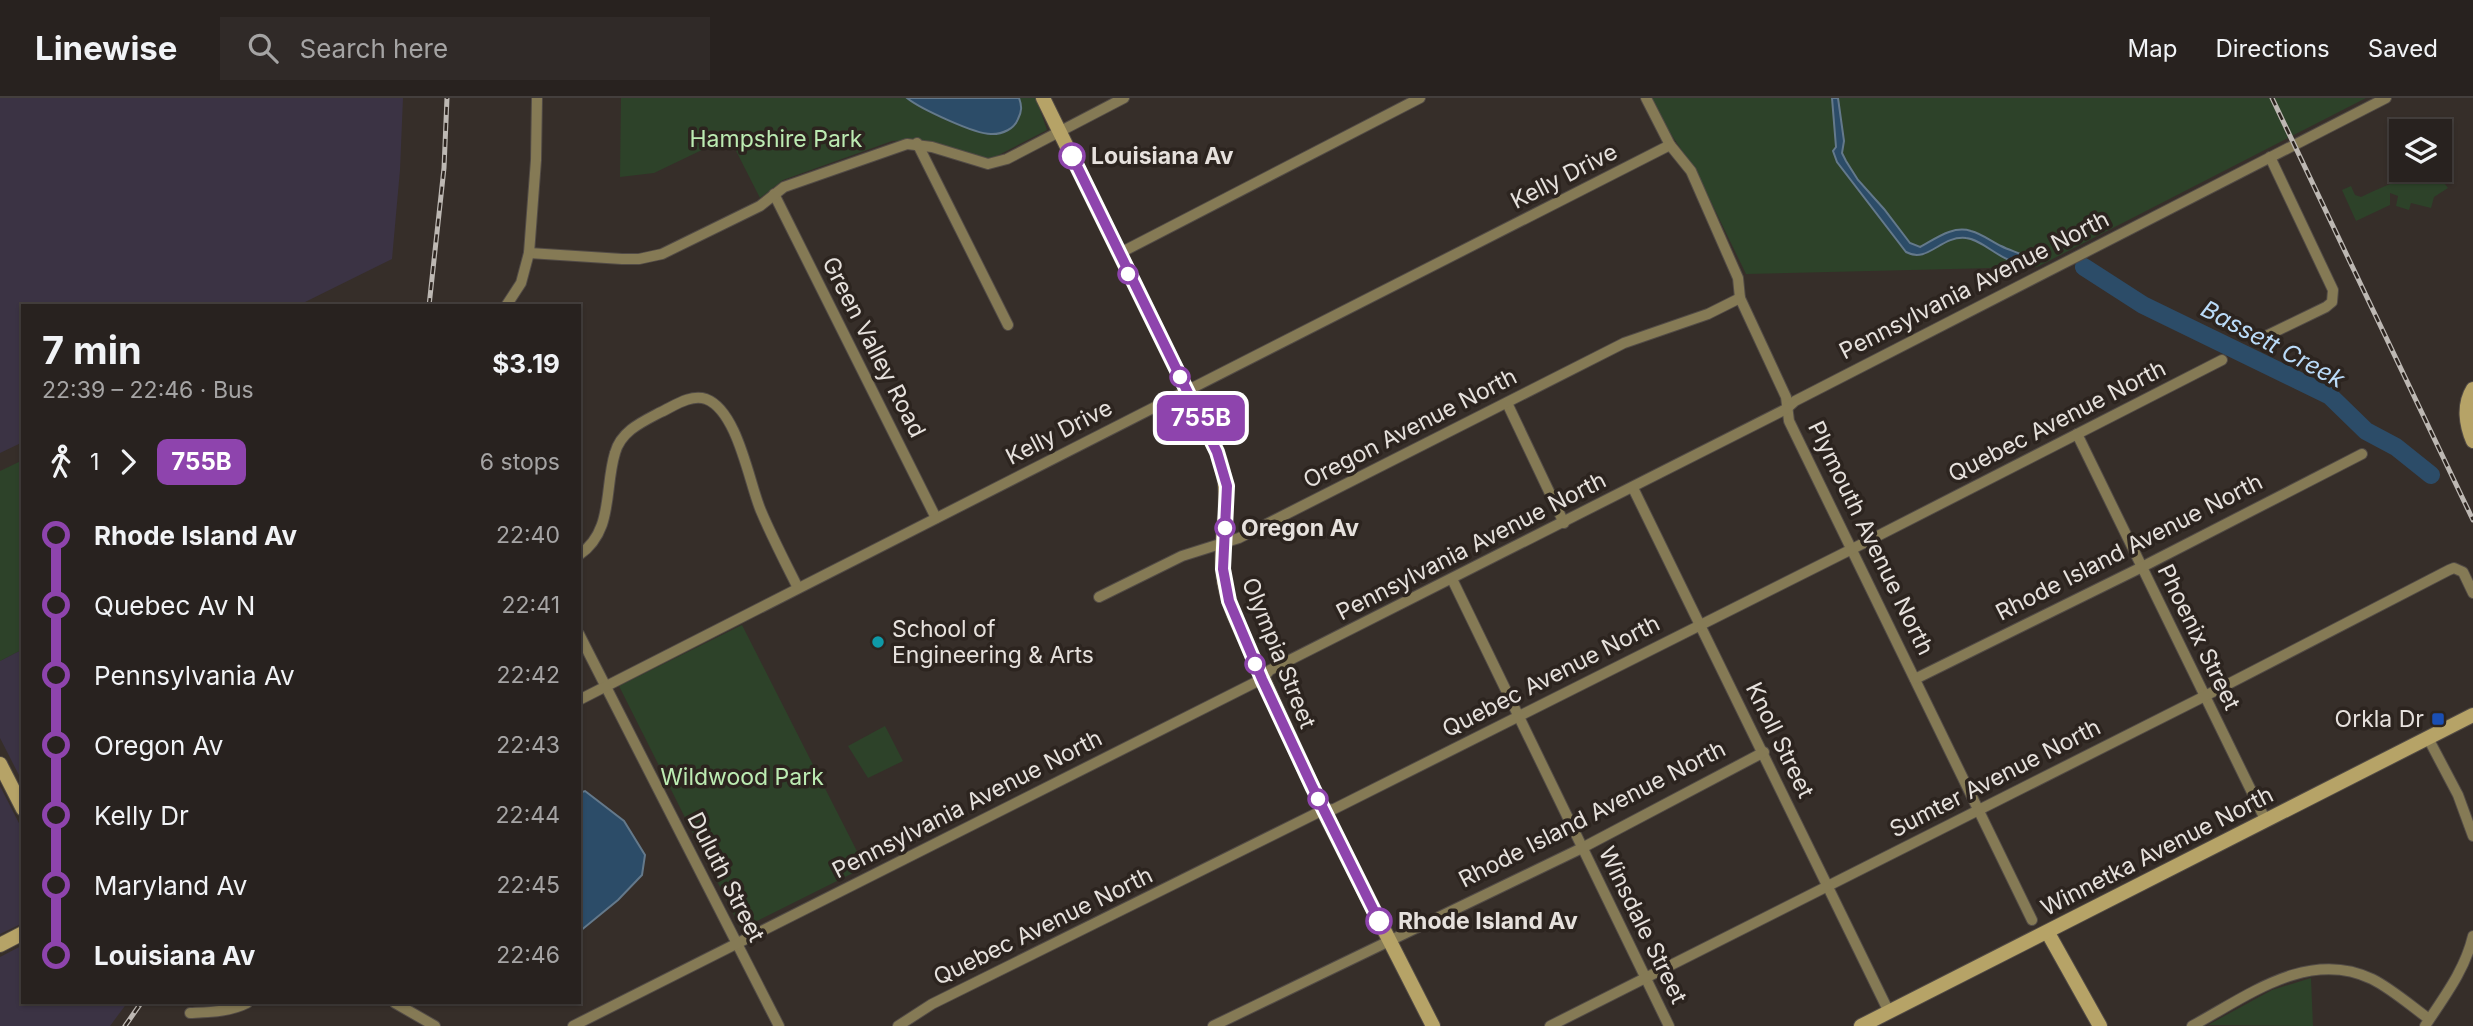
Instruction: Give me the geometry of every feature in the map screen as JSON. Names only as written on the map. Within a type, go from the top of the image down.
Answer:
[{"type":"street","points":[[507,304],[522,283],[529,253],[536,160],[537,98]]},
{"type":"street","name":"Olympia Street","points":[[1042,98],[1224,468],[1227,486],[1224,585],[1234,615],[1323,810],[1433,1026]]},
{"type":"street","points":[[529,253],[622,259],[639,259],[662,254],[760,205],[784,187],[895,147],[917,144],[988,164],[1007,159],[1125,98]]},
{"type":"street","points":[[1118,254],[1420,98]]},
{"type":"street","name":"Plymouth Avenue North","points":[[1646,98],[1670,145],[1691,171],[1738,278],[1740,298],[1786,397],[1788,421],[2032,920]]},
{"type":"street","name":"Pennsylvania Avenue North","points":[[573,1026],[1262,679],[1270,670],[1633,488],[1967,311],[2386,98]]},
{"type":"street","points":[[917,144],[1008,325]]},
{"type":"street","name":"Kelly Drive","points":[[581,699],[1670,145]]},
{"type":"street","points":[[2264,337],[2326,307],[2332,302],[2333,290],[2270,158]]},
{"type":"street","name":"Green Valley Road","points":[[774,194],[936,518]]},
{"type":"street","name":"Oregon Avenue North","points":[[1099,597],[1182,556],[1239,538],[1624,343],[1709,314],[1740,298]]},
{"type":"street","name":"Quebec Avenue North","points":[[898,1026],[932,1004],[1323,810],[1334,809],[2221,360]]},
{"type":"street","points":[[2471,392],[2466,415],[2473,441]]},
{"type":"street","points":[[581,553],[595,540],[601,529],[613,461],[622,438],[639,424],[685,400],[705,399],[722,411],[744,454],[758,506],[798,587]]},
{"type":"street","points":[[1507,403],[1564,523]]},
{"type":"street","name":"Phoenix Street","points":[[2077,434],[2266,821]]},
{"type":"street","name":"Rhode Island Avenue North","points":[[1915,679],[2362,454]]},
{"type":"street","name":"Knoll Street","points":[[1633,488],[1889,1012]]},
{"type":"street","name":"Sumter Avenue North","points":[[1550,1026],[2449,570],[2459,569],[2467,577],[2473,593]]},
{"type":"street","name":"Winsdale Street","points":[[1452,579],[1669,1026]]},
{"type":"street","name":"Duluth Street","points":[[581,639],[779,1026]]},
{"type":"street","name":"Winnetka Avenue North","points":[[1861,1026],[2473,715]]},
{"type":"street","points":[[2428,738],[2458,795],[2473,836]]},
{"type":"street","name":"Rhode Island Avenue North","points":[[1213,1026],[1582,848],[1764,752]]},
{"type":"street","points":[[0,764],[21,805]]},
{"type":"street","points":[[2048,933],[2100,1026]]},
{"type":"street","points":[[0,945],[21,934]]},
{"type":"street","points":[[2192,1026],[2290,974],[2320,969],[2351,972],[2371,979],[2427,1023],[2457,978],[2469,953],[2473,936]]},
{"type":"street","points":[[190,1013],[216,1012],[245,1004]]},
{"type":"street","points":[[397,1004],[435,1026]]},
{"type":"shaded area","points":[[0,98],[403,98],[392,259],[301,304],[21,304],[21,443],[0,453]]},
{"type":"shaded area","points":[[21,650],[21,779],[0,738],[0,661]]},
{"type":"shaded area","points":[[0,786],[21,827],[21,924],[0,934]]},
{"type":"shaded area","points":[[21,946],[21,1004],[126,1004],[110,1026],[0,1026],[0,957]]},
{"type":"green space","name":"Hampshire Park","points":[[621,98],[1036,98],[1047,130],[988,158],[916,140],[892,141],[783,180],[760,198],[729,137],[654,173],[620,177]]},
{"type":"green space","points":[[1650,98],[2366,98],[2037,267],[1746,274],[1697,173]]},
{"type":"green space","points":[[2397,182],[2443,182],[2448,188],[2434,197],[2431,208],[2411,203],[2409,210],[2396,206],[2398,196],[2390,193],[2390,205],[2356,221],[2342,190],[2351,186],[2355,195],[2361,197]]},
{"type":"green space","points":[[21,461],[21,650],[0,661],[0,471]]},
{"type":"green space","name":"Wildwood Park","points":[[742,625],[865,867],[741,929],[619,686]]},
{"type":"green space","points":[[885,726],[903,761],[868,778],[848,746]]},
{"type":"green space","points":[[2311,978],[2313,1026],[2208,1025],[2272,990]]},
{"type":"water","points":[[907,98],[1019,98],[1021,108],[1016,123],[1011,128],[992,134],[948,120]]},
{"type":"water","points":[[1832,98],[1838,98],[1844,141],[1842,153],[1846,161],[1858,180],[1910,243],[1920,247],[1944,234],[1964,230],[1979,234],[2031,259],[2022,262],[2006,259],[1982,244],[1966,238],[1957,238],[1921,254],[1906,252],[1837,162],[1833,151],[1836,147]]},
{"type":"water","points":[[585,791],[624,821],[645,855],[642,875],[618,900],[581,930],[581,792]]},
{"type":"waterway","name":"Bassett Creek","points":[[2084,267],[2143,305],[2330,396],[2366,431],[2396,447],[2431,475]]},
{"type":"railway","points":[[429,304],[444,168],[447,98]]},
{"type":"railway","points":[[2272,98],[2473,520]]},
{"type":"railway","points":[[125,1026],[140,1004]]},
{"type":"bus line","name":"755B","points":[[1072,156],[1224,468],[1227,486],[1223,569],[1229,601],[1323,810],[1379,921]]},
{"type":"place","name":"Louisiana Av","points":[[1072,156]]},
{"type":"place","name":"Oregon Av","points":[[1225,528]]},
{"type":"place","name":"School of Engineering & Arts","points":[[878,642]]},
{"type":"place","name":"Orkla Dr","points":[[2438,719]]},
{"type":"place","name":"Rhode Island Av","points":[[1379,921]]}]
